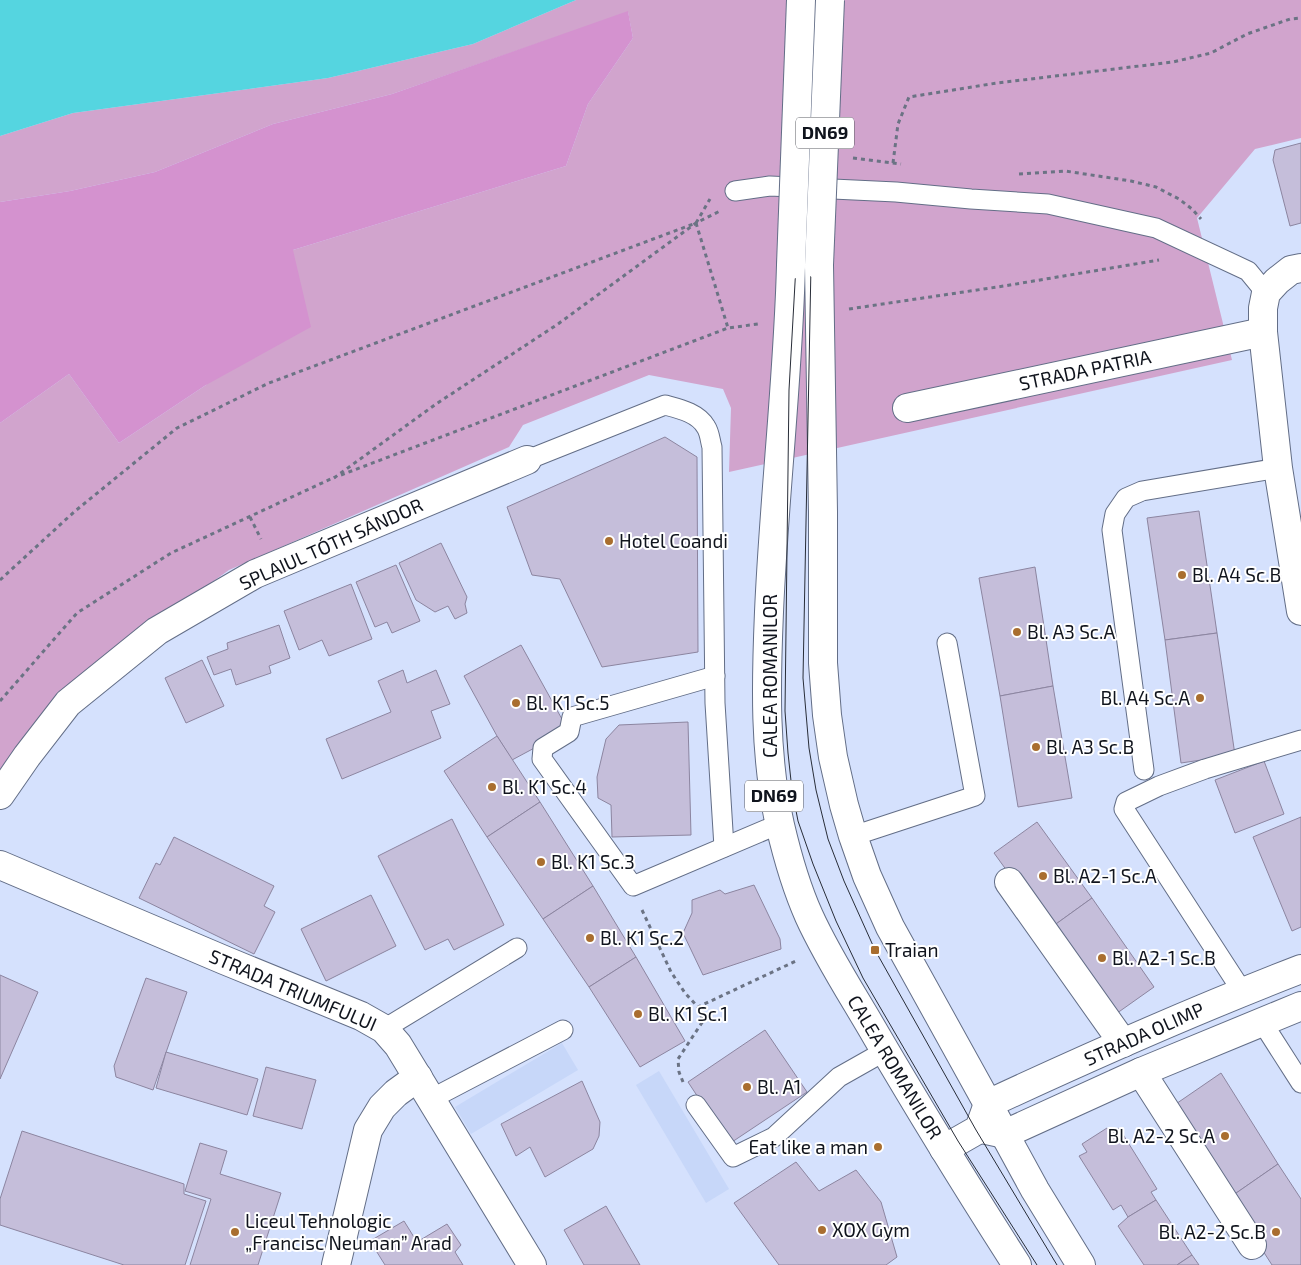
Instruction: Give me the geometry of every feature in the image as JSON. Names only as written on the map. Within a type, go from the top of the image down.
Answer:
[{"type":"street","name":"CALEA ROMANILOR","points":[[801,0],[790,319],[772,545],[767,656],[769,760],[779,824],[794,876],[808,915],[821,941],[944,1149],[1017,1265]]},
{"type":"street","name":"DN69","points":[[830,0],[819,266],[819,314],[823,512],[823,663],[827,715],[833,757],[844,805],[867,876],[890,927],[991,1122],[1081,1265]]},
{"type":"street","points":[[1296,269],[1277,281],[1266,293],[1263,308],[1263,332],[1278,468],[1301,611]]},
{"type":"street","name":"STRADA PATRIA","points":[[907,408],[1263,332]]},
{"type":"street","name":"SPLAIUL TÓTH SÁNDOR","points":[[0,794],[68,703],[157,631],[255,574],[527,460]]},
{"type":"street","name":"STRADA TRIUMFULUI","points":[[0,865],[361,1016],[384,1029],[398,1045],[425,1088],[532,1265]]},
{"type":"street","points":[[1009,882],[1123,1043]]},
{"type":"street","name":"STRADA OLIMP","points":[[991,1122],[1123,1043],[1242,991],[1301,969]]},
{"type":"street","name":"STRADA OLIMP","points":[[991,1122],[1141,1072],[1301,1006]]},
{"type":"street","points":[[1141,1072],[1252,1246]]},
{"type":"street","points":[[336,1265],[368,1130],[382,1107],[396,1093],[425,1088]]},
{"type":"street","points":[[944,1149],[991,1122]]},
{"type":"lane","points":[[735,191],[770,186],[896,192],[1048,204],[1156,228],[1248,271],[1266,293]]},
{"type":"lane","points":[[527,460],[665,405],[684,410],[701,419],[708,429],[712,447],[715,712],[724,847]]},
{"type":"lane","points":[[1144,770],[1112,530],[1115,514],[1126,498],[1142,491],[1278,468]]},
{"type":"lane","points":[[854,836],[975,796],[947,643]]},
{"type":"lane","points":[[714,676],[572,718],[569,732],[543,748],[542,759],[633,886],[779,824]]},
{"type":"lane","points":[[1242,991],[1124,809],[1126,802],[1159,786],[1301,740]]},
{"type":"lane","points":[[384,1029],[517,948]]},
{"type":"lane","points":[[1262,1022],[1301,1083]]},
{"type":"lane","points":[[425,1088],[563,1030]]},
{"type":"lane","points":[[696,1105],[733,1157],[774,1137],[839,1077],[885,1051]]},
{"type":"path","points":[[893,163],[898,124],[909,97],[997,83],[1173,62],[1210,53],[1247,34],[1290,18],[1301,18]]},
{"type":"path","points":[[850,158],[902,164]]},
{"type":"path","points":[[1016,174],[1065,171],[1131,181],[1156,187],[1186,204],[1202,220],[1208,252]]},
{"type":"path","points":[[334,478],[436,404],[558,324],[696,222],[711,198]]},
{"type":"path","points":[[696,222],[728,328]]},
{"type":"path","points":[[0,580],[74,512],[176,428],[269,383],[696,222]]},
{"type":"path","points":[[819,314],[1160,260]]},
{"type":"path","points":[[0,701],[77,613],[171,553],[334,478],[728,328],[790,319]]},
{"type":"path","points":[[633,886],[640,906],[671,972],[685,993],[698,1007],[703,1021],[678,1059],[684,1087],[696,1105]]},
{"type":"path","points":[[698,1007],[799,959]]},
{"type":"shaded area","points":[[0,0],[576,0],[473,44],[328,78],[73,113],[0,136]]},
{"type":"shaded area","points":[[576,0],[1301,0],[1301,138],[1255,149],[1197,218],[1232,360],[729,472],[731,408],[723,389],[649,375],[523,425],[509,447],[229,570],[62,690],[0,774],[0,423],[69,374],[119,443],[206,385],[293,250],[566,166],[588,104],[633,38],[628,12],[392,94],[273,124],[155,172],[70,191],[0,202],[0,136],[73,113],[328,78],[473,44]]},
{"type":"shaded area","points":[[628,11],[633,38],[588,104],[566,166],[293,250],[311,327],[206,385],[119,443],[69,374],[0,423],[0,202],[70,191],[155,172],[273,124],[392,94]]},
{"type":"shaded area","points":[[562,1043],[578,1070],[471,1134],[455,1107]]},
{"type":"shaded area","points":[[659,1071],[729,1189],[706,1203],[636,1085]]},
{"type":"building","points":[[1301,143],[1301,223],[1290,226],[1273,160],[1275,150]]},
{"type":"building","name":"Hotel Coandi","points":[[665,437],[697,457],[698,652],[602,667],[560,579],[532,575],[507,507]]},
{"type":"building","name":"Bl. A4 Sc.B","points":[[1199,511],[1217,633],[1165,640],[1147,518]]},
{"type":"building","points":[[441,543],[467,597],[465,604],[467,613],[455,619],[448,606],[435,612],[416,600],[399,563]]},
{"type":"building","points":[[396,565],[420,621],[392,633],[387,622],[375,627],[356,582]]},
{"type":"building","name":"Bl. A3 Sc.A","points":[[1035,567],[1053,686],[1000,696],[979,578]]},
{"type":"building","points":[[351,584],[372,639],[329,656],[322,640],[299,650],[284,611]]},
{"type":"building","points":[[279,625],[290,658],[269,666],[271,673],[236,685],[231,669],[214,675],[207,657],[228,649],[227,643]]},
{"type":"building","name":"Bl. A4 Sc.A","points":[[1217,633],[1235,755],[1181,763],[1165,640]]},
{"type":"building","name":"Bl. K1 Sc.5","points":[[521,645],[568,730],[512,760],[464,676]]},
{"type":"building","points":[[202,660],[224,706],[186,723],[165,678]]},
{"type":"building","points":[[403,670],[407,683],[436,670],[450,704],[431,711],[441,738],[342,779],[326,739],[391,712],[378,681]]},
{"type":"building","name":"Bl. A3 Sc.B","points":[[1053,686],[1072,798],[1018,807],[1000,696]]},
{"type":"building","points":[[688,722],[691,835],[612,837],[611,805],[598,798],[597,777],[606,739],[619,725]]},
{"type":"building","name":"Bl. K1 Sc.4","points":[[497,736],[540,802],[487,837],[444,771]]},
{"type":"building","points":[[1264,761],[1284,814],[1235,833],[1215,780]]},
{"type":"building","name":"Bl. K1 Sc.3","points":[[540,802],[593,886],[543,919],[487,837]]},
{"type":"building","points":[[1301,817],[1301,927],[1292,931],[1253,837]]},
{"type":"building","points":[[452,819],[504,925],[454,950],[448,939],[425,950],[378,856]]},
{"type":"building","name":"Bl. A2-1 Sc.A","points":[[1037,822],[1092,898],[1049,929],[994,853]]},
{"type":"building","points":[[174,837],[274,886],[264,906],[275,912],[254,954],[139,898],[156,863],[160,865]]},
{"type":"building","points":[[754,885],[780,939],[781,949],[703,975],[683,933],[692,913],[692,900],[720,890],[725,894]]},
{"type":"building","name":"Bl. K1 Sc.2","points":[[593,886],[636,957],[589,987],[543,919]]},
{"type":"building","points":[[371,895],[396,946],[326,981],[301,929]]},
{"type":"building","name":"Bl. A2-1 Sc.B","points":[[1092,898],[1154,987],[1113,1016],[1049,929]]},
{"type":"building","name":"Bl. K1 Sc.1","points":[[636,957],[685,1041],[640,1067],[589,987]]},
{"type":"building","points":[[0,975],[38,992],[0,1079]]},
{"type":"building","points":[[146,978],[187,992],[153,1090],[116,1077],[114,1066]]},
{"type":"building","name":"Bl. A1","points":[[765,1030],[807,1092],[729,1144],[688,1082]]},
{"type":"building","points":[[166,1052],[258,1079],[247,1115],[156,1088]]},
{"type":"building","points":[[266,1067],[316,1080],[302,1129],[253,1116]]},
{"type":"building","name":"Bl. A2-2 Sc.A","points":[[1221,1073],[1278,1164],[1229,1198],[1170,1108]]},
{"type":"building","points":[[582,1081],[600,1122],[599,1136],[593,1149],[545,1177],[530,1147],[516,1156],[501,1124]]},
{"type":"building","points":[[1107,1128],[1111,1134],[1119,1128],[1157,1189],[1151,1192],[1156,1200],[1128,1217],[1121,1205],[1113,1210],[1079,1156],[1087,1152],[1082,1144]]},
{"type":"building","points":[[22,1131],[184,1184],[184,1194],[206,1201],[185,1265],[124,1265],[0,1225],[0,1199]]},
{"type":"building","name":"Liceul Tehnologic „Francisc Neuman” Arad","points":[[200,1143],[227,1151],[220,1174],[281,1193],[258,1265],[190,1265],[211,1199],[185,1191]]},
{"type":"building","name":"XOX Gym","points":[[796,1162],[819,1191],[856,1170],[881,1202],[897,1257],[886,1265],[779,1265],[734,1203]]},
{"type":"building","name":"Bl. A2-2 Sc.B","points":[[1278,1164],[1301,1199],[1301,1265],[1272,1265],[1229,1198]]},
{"type":"building","points":[[1156,1200],[1192,1255],[1177,1265],[1144,1265],[1118,1226],[1128,1217]]},
{"type":"building","points":[[606,1206],[640,1265],[584,1265],[564,1230]]},
{"type":"building","points":[[404,1221],[417,1242],[447,1224],[461,1245],[455,1252],[463,1265],[385,1265],[370,1241]]},
{"type":"building","points":[[1192,1255],[1199,1265],[1177,1265]]},
{"type":"tram line","points":[[806,0],[796,265],[789,390],[785,711],[792,790],[798,821],[813,864],[836,921],[863,978],[958,1141],[1037,1265]]},
{"type":"tram line","points":[[822,0],[811,265],[803,678],[809,748],[816,790],[828,839],[844,881],[875,950],[976,1130],[1057,1265]]},
{"type":"place","name":"Hotel Coandi","points":[[609,541]]},
{"type":"place","name":"Bl. A4 Sc.B","points":[[1182,575]]},
{"type":"place","name":"Bl. A3 Sc.A","points":[[1017,632]]},
{"type":"place","name":"Bl. A4 Sc.A","points":[[1200,698]]},
{"type":"place","name":"Bl. K1 Sc.5","points":[[516,703]]},
{"type":"place","name":"Bl. A3 Sc.B","points":[[1036,747]]},
{"type":"place","name":"Bl. K1 Sc.4","points":[[492,787]]},
{"type":"place","name":"Bl. K1 Sc.3","points":[[541,862]]},
{"type":"place","name":"Bl. A2-1 Sc.A","points":[[1043,876]]},
{"type":"place","name":"Bl. K1 Sc.2","points":[[590,938]]},
{"type":"place","name":"Traian","points":[[875,950]]},
{"type":"place","name":"Bl. A2-1 Sc.B","points":[[1102,958]]},
{"type":"place","name":"Bl. K1 Sc.1","points":[[638,1014]]},
{"type":"place","name":"Bl. A1","points":[[747,1087]]},
{"type":"place","name":"Bl. A2-2 Sc.A","points":[[1225,1136]]},
{"type":"place","name":"Eat like a man","points":[[878,1147]]},
{"type":"place","name":"XOX Gym","points":[[822,1230]]},
{"type":"place","name":"Liceul Tehnologic „Francisc Neuman” Arad","points":[[235,1232]]},
{"type":"place","name":"Bl. A2-2 Sc.B","points":[[1276,1232]]}]
